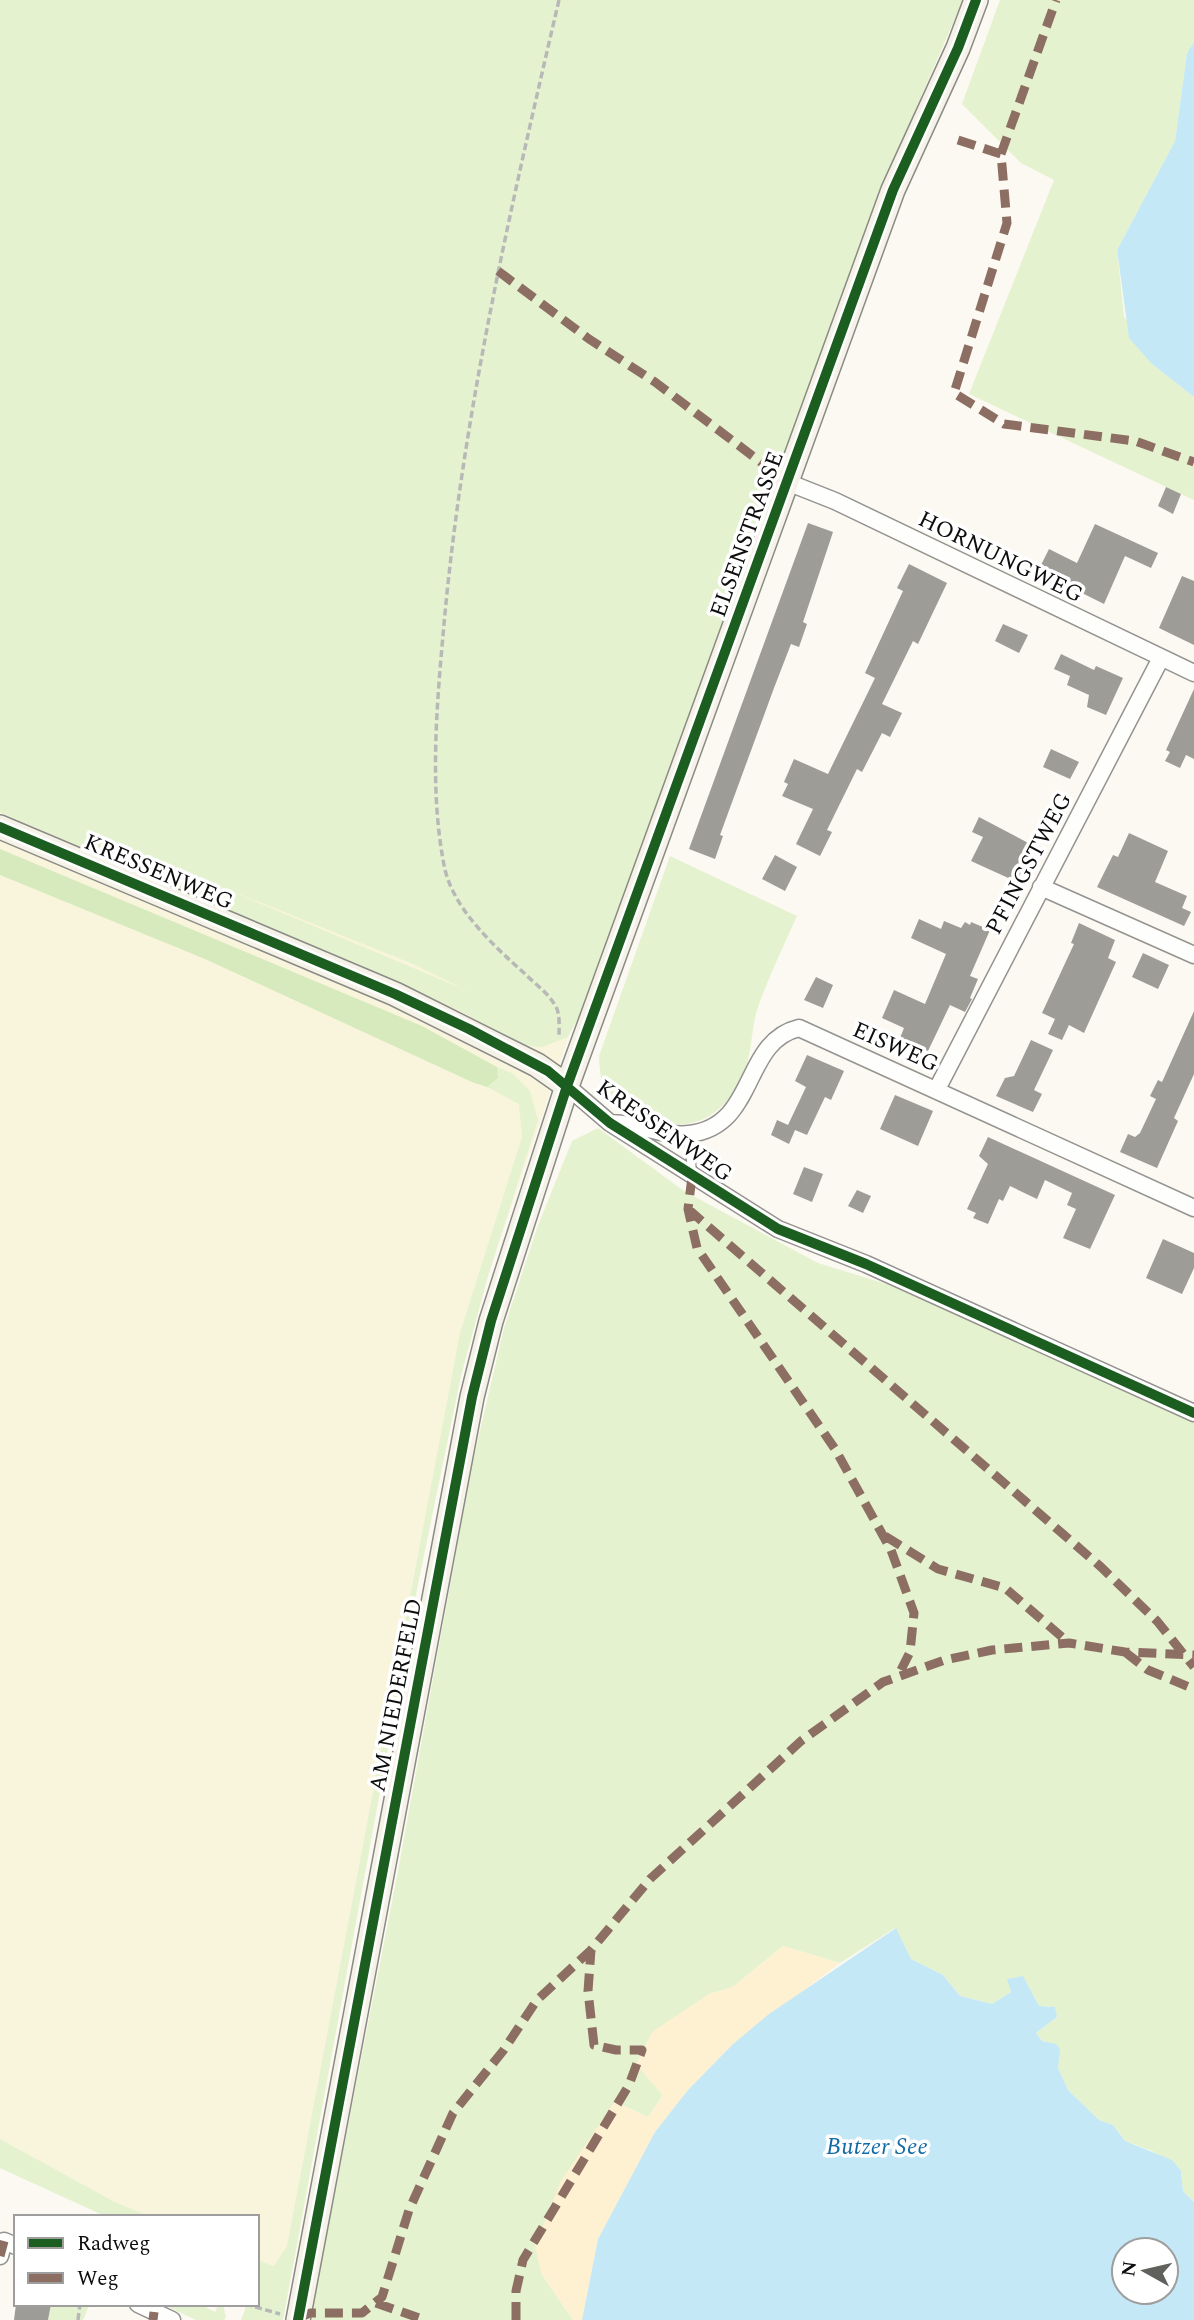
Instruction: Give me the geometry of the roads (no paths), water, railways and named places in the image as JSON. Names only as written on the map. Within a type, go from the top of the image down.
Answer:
[{"type":"street","name":"ELSENSTRASSE","points":[[567,1086],[893,190],[958,48],[976,0]]},
{"type":"street","name":"HORNUNGWEG","points":[[787,482],[835,501],[1194,673]]},
{"type":"street","name":"PFINGSTWEG","points":[[937,1089],[1161,658]]},
{"type":"street","name":"KRESSENWEG","points":[[0,827],[408,1000],[537,1065],[567,1086],[610,1123],[778,1229],[866,1264],[1194,1413]]},
{"type":"street","points":[[1041,887],[1194,954]]},
{"type":"street","name":"EISWEG","points":[[689,1134],[723,1119],[740,1102],[769,1043],[783,1032],[799,1028],[1194,1208]]},
{"type":"street","name":"AM NIEDERFELD","points":[[298,2319],[472,1396],[491,1321],[567,1086]]},
{"type":"street","points":[[610,1123],[631,1123],[689,1134]]},
{"type":"street","points":[[154,2316],[172,2320]]},
{"type":"lane","points":[[689,1134],[692,1177]]},
{"type":"water","points":[[1194,42],[1194,397],[1152,364],[1129,338],[1117,250],[1175,141],[1187,53]]},
{"type":"water","name":"Butzer See","points":[[896,1928],[911,1959],[943,1975],[960,1996],[992,2004],[1011,1992],[1007,1979],[1023,1976],[1039,2006],[1055,2007],[1057,2017],[1036,2033],[1042,2041],[1056,2044],[1060,2049],[1058,2068],[1068,2090],[1099,2120],[1113,2125],[1125,2141],[1172,2160],[1181,2171],[1183,2191],[1194,2202],[1194,2320],[582,2320],[598,2239],[655,2132],[688,2090],[733,2044],[769,2014]]}]
